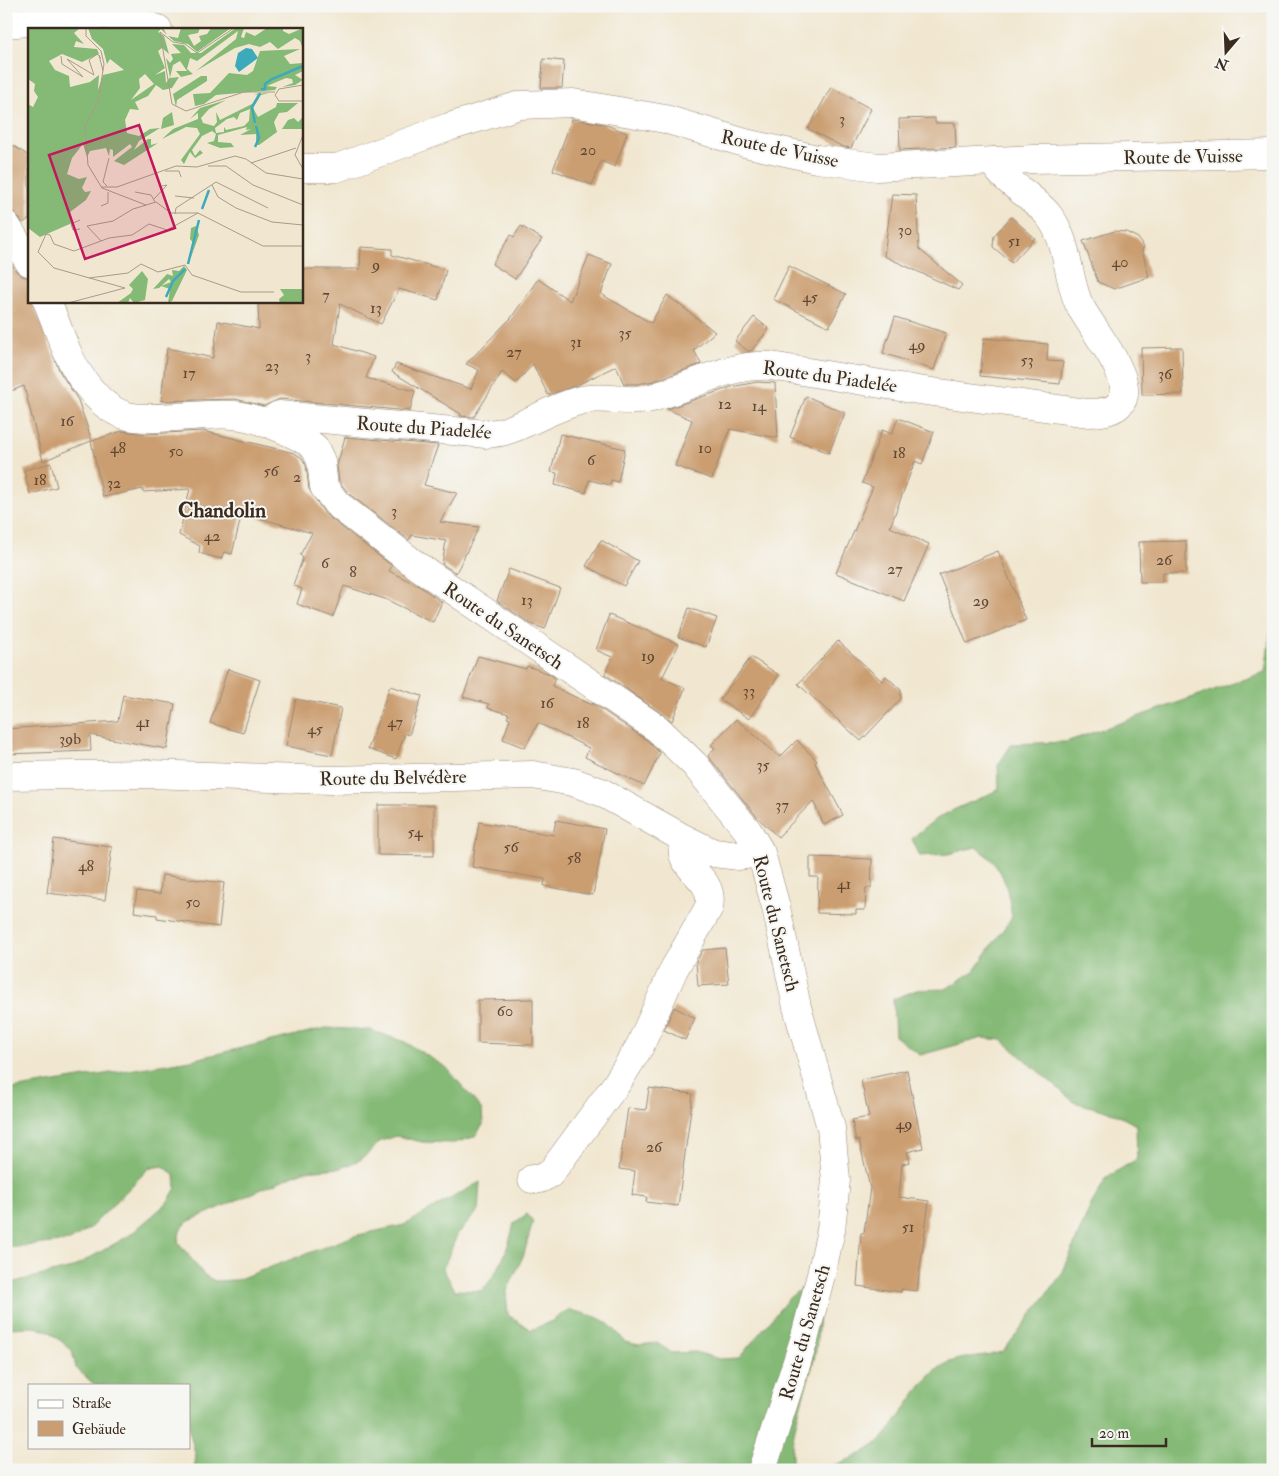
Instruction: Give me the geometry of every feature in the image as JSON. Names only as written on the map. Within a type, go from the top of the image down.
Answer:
[{"type":"street","points":[[6,24],[105,15],[132,20],[155,28]]},
{"type":"street","name":"Route de Vuisse","points":[[302,168],[337,168],[449,127],[520,105],[573,103],[665,119],[745,143],[817,159],[877,168],[993,161],[1273,154]]},
{"type":"street","name":"Route du Piadelée","points":[[265,423],[279,415],[486,434],[508,430],[556,408],[584,400],[637,401],[658,396],[729,370],[751,365],[771,366],[918,390],[1078,412],[1105,413],[1115,408],[1121,401],[1124,387],[1122,376],[1116,363],[1079,304],[1056,228],[1035,200],[1000,175],[993,161]]},
{"type":"street","points":[[6,225],[28,260]]},
{"type":"street","name":"Route du Sanetsch","points":[[47,302],[80,376],[91,391],[116,411],[138,417],[232,414],[253,418],[303,439],[315,448],[321,461],[322,482],[327,494],[371,532],[487,614],[658,729],[700,770],[748,831],[761,853],[776,907],[797,1007],[831,1128],[836,1174],[831,1230],[821,1275],[804,1340],[762,1470]]},
{"type":"street","name":"Route du Belvédère","points":[[6,776],[140,774],[330,780],[533,775],[573,782],[601,792],[684,839],[714,853],[739,856],[761,853]]},
{"type":"street","points":[[532,1179],[540,1179],[550,1174],[617,1084],[640,1046],[674,969],[709,907],[711,897],[707,885],[683,859],[682,846],[684,839]]},
{"type":"green space","points":[[1273,612],[1273,1470],[821,1470],[853,1458],[876,1445],[890,1430],[922,1385],[940,1368],[956,1360],[1003,1352],[1062,1274],[1091,1205],[1107,1177],[1137,1159],[1136,1125],[1114,1113],[1074,1102],[1002,1040],[982,1038],[920,1055],[895,1036],[893,999],[917,990],[946,989],[974,971],[1012,917],[1003,878],[986,854],[976,847],[948,854],[920,856],[912,839],[943,815],[999,789],[998,765],[1012,744],[1066,742],[1265,672]]},
{"type":"green space","points":[[326,1028],[370,1030],[405,1042],[447,1068],[482,1110],[483,1125],[474,1137],[454,1143],[422,1142],[396,1136],[381,1141],[362,1159],[341,1168],[303,1171],[187,1222],[180,1231],[178,1242],[204,1275],[215,1281],[236,1280],[354,1236],[404,1225],[480,1182],[478,1211],[457,1235],[443,1269],[455,1290],[482,1291],[494,1275],[502,1259],[514,1223],[527,1214],[533,1221],[524,1254],[506,1293],[508,1315],[531,1330],[552,1321],[568,1310],[594,1316],[606,1322],[625,1342],[639,1345],[657,1343],[672,1353],[695,1352],[719,1359],[739,1358],[789,1298],[802,1288],[819,1310],[816,1349],[792,1445],[792,1459],[795,1470],[194,1470],[196,1456],[190,1434],[190,1384],[94,1384],[76,1368],[72,1350],[49,1331],[35,1327],[6,1328],[6,1284],[72,1268],[130,1235],[167,1203],[176,1188],[175,1175],[163,1166],[149,1168],[90,1228],[70,1241],[6,1248],[6,1090],[191,1060]]},
{"type":"building","points":[[543,59],[564,61],[562,88],[541,88]]},
{"type":"building","points":[[831,87],[871,109],[851,148],[843,147],[808,129]]},
{"type":"building","points":[[935,118],[935,123],[955,123],[956,147],[900,150],[899,119]]},
{"type":"building","points":[[572,119],[604,124],[627,133],[615,167],[601,161],[592,185],[553,170]]},
{"type":"building","points":[[6,141],[28,155],[28,220],[23,223],[14,212],[6,210]]},
{"type":"building","points":[[892,194],[916,195],[919,249],[962,285],[958,290],[884,256]]},
{"type":"building","points":[[1011,217],[1035,238],[1012,263],[993,247],[994,236]]},
{"type":"building","points":[[521,226],[542,239],[515,279],[492,264],[511,235],[514,237]]},
{"type":"building","points":[[1115,231],[1126,232],[1138,238],[1144,247],[1142,250],[1149,277],[1114,289],[1098,282],[1083,241]]},
{"type":"building","points":[[361,247],[392,249],[392,255],[446,270],[438,300],[399,289],[381,324],[340,304],[334,344],[374,357],[366,378],[415,391],[410,411],[280,399],[264,406],[235,399],[161,401],[167,348],[213,358],[218,321],[259,329],[258,302],[302,302],[302,269],[360,269]]},
{"type":"building","points":[[6,255],[16,271],[28,278],[28,302],[32,302],[60,372],[78,400],[92,441],[122,431],[147,434],[203,431],[294,453],[302,458],[306,465],[309,489],[325,514],[392,566],[389,571],[419,586],[442,602],[433,622],[385,599],[344,586],[333,617],[297,604],[302,589],[293,585],[303,558],[300,555],[312,533],[242,513],[232,554],[224,552],[221,559],[199,553],[200,546],[179,535],[190,489],[143,492],[143,489],[103,497],[91,441],[43,461],[24,386],[6,393]]},
{"type":"building","points":[[589,255],[612,264],[601,294],[651,323],[667,295],[715,332],[694,350],[701,364],[654,381],[637,384],[624,384],[616,366],[577,385],[548,395],[533,364],[516,383],[502,372],[474,417],[460,416],[461,414],[392,372],[396,364],[471,389],[479,370],[466,364],[511,318],[538,279],[570,301]]},
{"type":"building","points":[[789,266],[846,294],[829,327],[773,299]]},
{"type":"building","points":[[754,317],[769,329],[751,351],[748,351],[735,341]]},
{"type":"building","points":[[895,317],[946,333],[934,370],[883,353]]},
{"type":"building","points":[[984,338],[1048,344],[1047,361],[1063,362],[1060,384],[980,376]]},
{"type":"building","points":[[1182,347],[1183,394],[1142,395],[1141,348]]},
{"type":"building","points":[[757,382],[775,383],[778,438],[730,429],[712,479],[675,466],[692,420],[667,409],[731,387]]},
{"type":"building","points":[[806,396],[845,413],[829,453],[790,437]]},
{"type":"building","points":[[898,418],[934,432],[922,464],[915,461],[890,527],[929,544],[904,601],[836,573],[873,487],[862,483],[882,430],[892,434]]},
{"type":"building","points":[[560,434],[625,449],[618,482],[611,480],[610,485],[589,480],[586,493],[555,485],[557,473],[551,472]]},
{"type":"building","points":[[345,437],[438,445],[424,485],[457,493],[440,522],[479,527],[456,573],[442,564],[446,541],[412,535],[409,540],[348,493],[339,481],[337,466]]},
{"type":"building","points":[[51,463],[57,487],[30,494],[24,470]]},
{"type":"building","points":[[601,540],[638,561],[624,586],[586,566]]},
{"type":"building","points":[[1186,541],[1186,573],[1163,573],[1163,582],[1140,582],[1139,542]]},
{"type":"building","points":[[998,551],[1026,620],[967,644],[939,575]]},
{"type":"building","points":[[509,569],[560,588],[545,629],[531,624],[497,601]]},
{"type":"building","points":[[689,608],[717,618],[706,647],[678,637]]},
{"type":"building","points":[[609,615],[679,644],[662,678],[685,688],[672,721],[605,674],[612,657],[596,650]]},
{"type":"building","points":[[838,641],[882,681],[886,676],[901,690],[901,699],[861,741],[798,684]]},
{"type":"building","points":[[478,656],[526,669],[527,666],[550,674],[555,678],[552,686],[592,705],[592,703],[648,741],[660,753],[644,786],[585,757],[589,748],[538,723],[525,748],[503,739],[510,719],[507,718],[509,714],[488,708],[489,704],[463,697]]},
{"type":"building","points":[[751,657],[779,675],[749,719],[720,699]]},
{"type":"building","points":[[228,669],[260,680],[243,733],[210,723]]},
{"type":"building","points":[[390,686],[422,696],[409,735],[405,733],[396,759],[368,749]]},
{"type":"building","points":[[123,695],[175,704],[167,749],[90,735],[91,751],[6,754],[6,729],[118,721]]},
{"type":"building","points":[[296,699],[341,708],[332,755],[286,746]]},
{"type":"building","points":[[736,719],[780,757],[797,740],[817,761],[815,763],[843,815],[824,825],[813,801],[778,837],[756,816],[708,756],[715,748],[711,745]]},
{"type":"building","points":[[378,805],[434,805],[434,856],[378,855]]},
{"type":"building","points":[[556,820],[605,829],[593,895],[544,886],[545,879],[472,867],[479,822],[553,835]]},
{"type":"building","points":[[54,839],[112,847],[105,900],[47,893]]},
{"type":"building","points":[[810,857],[872,859],[871,888],[866,888],[865,910],[856,910],[856,914],[817,913],[818,877],[810,877]]},
{"type":"building","points":[[162,875],[224,883],[219,927],[157,918],[157,915],[134,912],[137,891],[160,894]]},
{"type":"building","points":[[725,948],[729,984],[698,986],[696,962],[703,950]]},
{"type":"building","points":[[533,999],[533,1045],[478,1043],[478,1000]]},
{"type":"building","points":[[674,1007],[695,1018],[685,1040],[664,1030]]},
{"type":"building","points":[[907,1070],[923,1148],[907,1152],[910,1162],[902,1164],[899,1197],[929,1201],[917,1291],[901,1289],[901,1292],[857,1286],[861,1233],[864,1233],[870,1188],[859,1140],[856,1141],[852,1120],[869,1117],[861,1080]]},
{"type":"building","points":[[649,1088],[693,1094],[678,1206],[646,1202],[647,1197],[632,1195],[635,1171],[619,1169],[628,1108],[646,1110]]},
{"type":"district","name":"Chandolin","points":[[222,510]]}]
